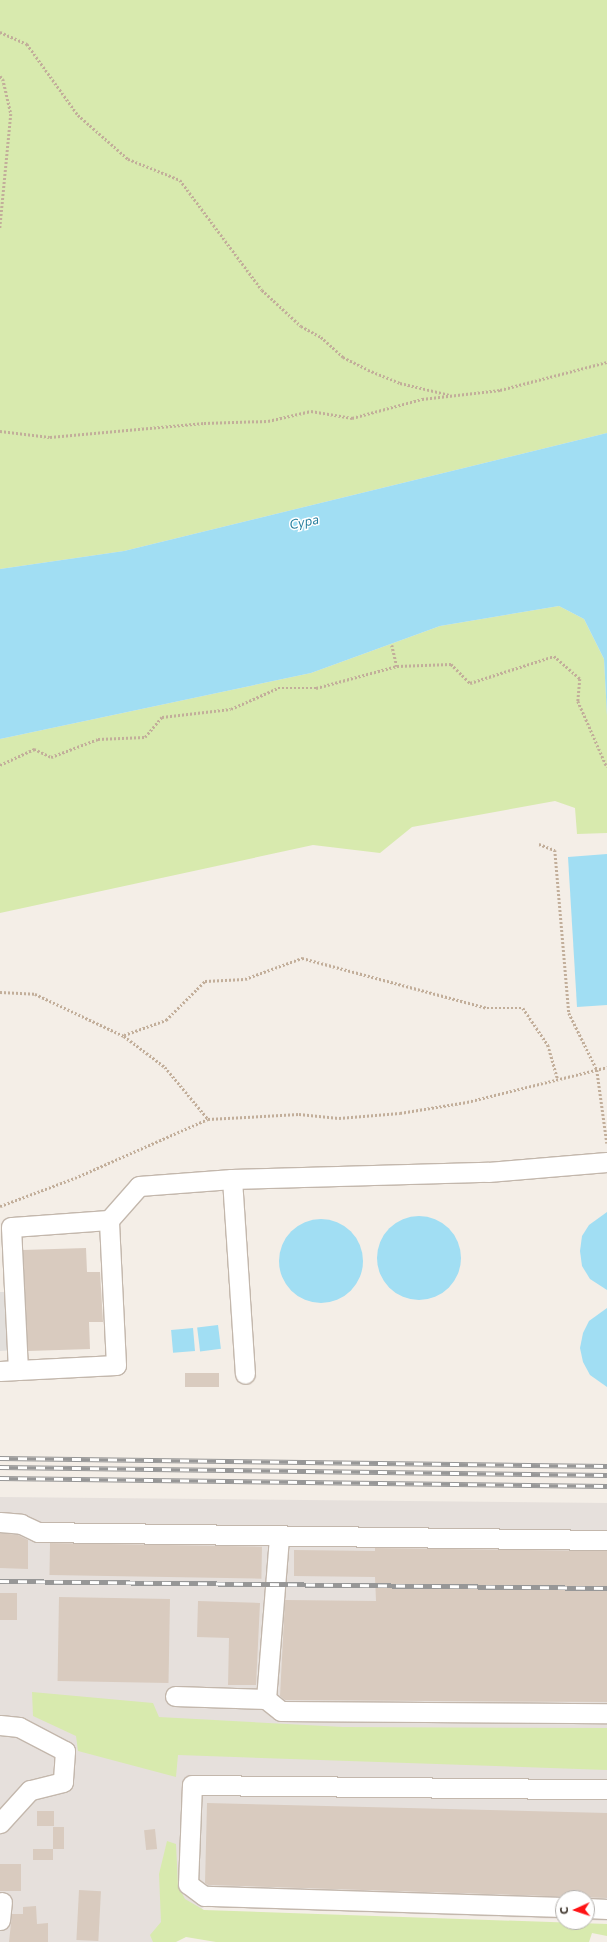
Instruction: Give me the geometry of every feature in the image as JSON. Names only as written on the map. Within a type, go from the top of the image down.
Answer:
[{"type":"lane","points":[[109,1220],[12,1227],[7,1292],[9,1370],[116,1365],[109,1220],[139,1186],[232,1179],[488,1172],[607,1162]]},
{"type":"lane","points":[[232,1179],[245,1374]]},
{"type":"lane","points":[[0,1522],[22,1524],[38,1532],[607,1540]]},
{"type":"lane","points":[[266,1699],[279,1536]]},
{"type":"lane","points":[[175,1696],[266,1699],[281,1711],[607,1713]]},
{"type":"lane","points":[[0,1725],[19,1727],[65,1751],[63,1782],[30,1790],[0,1823]]},
{"type":"lane","points":[[555,1907],[204,1896],[188,1884],[192,1785],[607,1789]]},
{"type":"lane","points":[[0,1920],[2,1902]]},
{"type":"lane","points":[[595,1908],[607,1909]]},
{"type":"path","points":[[0,32],[28,44],[78,115],[128,159],[180,180],[262,290],[301,326],[321,337],[343,357],[368,370],[400,383],[452,396]]},
{"type":"path","points":[[0,76],[3,79],[11,114],[0,229]]},
{"type":"path","points":[[0,431],[50,437],[204,423],[268,421],[311,411],[352,418],[422,399],[500,390],[607,362]]},
{"type":"path","points":[[392,645],[397,666]]},
{"type":"path","points":[[0,765],[34,749],[51,757],[98,739],[144,737],[162,717],[231,709],[278,688],[316,688],[397,666],[451,664],[470,683],[554,656],[580,679],[578,702],[607,767]]},
{"type":"path","points":[[539,844],[555,850],[569,1013],[597,1070],[607,1143]]},
{"type":"path","points":[[124,1036],[166,1020],[205,981],[245,979],[302,958],[487,1008],[523,1008],[548,1045],[558,1080]]},
{"type":"path","points":[[0,992],[35,994],[124,1036],[165,1067],[208,1118]]},
{"type":"path","points":[[0,1206],[75,1178],[208,1118],[299,1114],[339,1118],[400,1113],[467,1102],[607,1067]]},
{"type":"shaded area","points":[[0,1292],[14,1292],[17,1350],[0,1351]]},
{"type":"shaded area","points":[[0,1497],[607,1503],[607,1921],[595,1920],[595,1890],[555,1890],[555,1919],[204,1907],[161,1942],[0,1942]]},
{"type":"green space","points":[[0,0],[607,0],[607,433],[124,551],[0,569]]},
{"type":"green space","points":[[559,606],[584,619],[604,659],[607,716],[607,833],[577,834],[575,808],[555,801],[412,827],[380,853],[313,845],[0,913],[0,739],[311,673],[440,626]]},
{"type":"green space","points":[[32,1692],[153,1703],[159,1717],[343,1727],[607,1728],[607,1770],[178,1755],[176,1777],[78,1751],[76,1736],[33,1716]]},
{"type":"green space","points":[[167,1841],[176,1844],[178,1886],[185,1899],[204,1910],[555,1922],[555,1930],[595,1930],[595,1924],[607,1924],[607,1936],[592,1933],[589,1942],[216,1942],[186,1937],[176,1942],[153,1942],[150,1935],[161,1922],[159,1874]]},
{"type":"water","name":"Сура","points":[[607,433],[607,716],[604,659],[584,619],[559,606],[440,626],[311,673],[0,739],[0,569],[124,551]]},
{"type":"water","points":[[607,854],[607,1005],[577,1007],[568,857]]},
{"type":"water","points":[[607,1212],[607,1290],[590,1279],[582,1266],[580,1251],[582,1236],[589,1225]]},
{"type":"water","points":[[411,1216],[427,1216],[443,1223],[454,1234],[461,1250],[461,1266],[458,1274],[449,1288],[443,1293],[427,1300],[411,1300],[395,1293],[384,1282],[377,1266],[377,1250],[384,1234],[395,1223]]},
{"type":"water","points":[[313,1219],[329,1219],[345,1226],[356,1237],[363,1253],[363,1269],[360,1277],[351,1291],[345,1296],[329,1303],[313,1303],[297,1296],[286,1285],[279,1269],[279,1253],[286,1237],[297,1226]]},
{"type":"water","points":[[607,1308],[607,1387],[590,1375],[583,1362],[580,1348],[583,1333],[589,1321]]},
{"type":"water","points":[[218,1325],[221,1349],[200,1351],[197,1328]]},
{"type":"water","points":[[193,1328],[195,1351],[173,1353],[171,1330]]},
{"type":"building","points":[[86,1248],[87,1272],[100,1272],[103,1322],[89,1322],[90,1349],[28,1351],[23,1250]]},
{"type":"building","points":[[185,1373],[219,1373],[219,1387],[185,1387]]},
{"type":"building","points":[[0,1533],[18,1535],[28,1540],[28,1569],[0,1568]]},
{"type":"building","points":[[50,1543],[262,1547],[261,1579],[49,1575]]},
{"type":"building","points":[[375,1548],[607,1551],[607,1702],[285,1700],[280,1696],[285,1600],[376,1601],[375,1577],[294,1576],[294,1550],[375,1551]]},
{"type":"building","points":[[0,1593],[17,1593],[17,1620],[0,1620]]},
{"type":"building","points":[[59,1597],[170,1599],[169,1683],[58,1681]]},
{"type":"building","points":[[198,1601],[260,1603],[256,1685],[228,1685],[229,1638],[197,1637]]},
{"type":"building","points":[[207,1803],[607,1813],[607,1898],[595,1898],[595,1890],[555,1890],[555,1896],[208,1885],[205,1883]]},
{"type":"building","points":[[37,1811],[54,1811],[54,1826],[37,1826]]},
{"type":"building","points":[[53,1827],[64,1827],[64,1849],[53,1849]]},
{"type":"building","points":[[155,1829],[157,1849],[146,1850],[144,1830]]},
{"type":"building","points":[[33,1849],[53,1849],[53,1860],[33,1860]]},
{"type":"building","points":[[0,1864],[21,1864],[21,1891],[0,1891]]},
{"type":"building","points":[[79,1890],[101,1891],[98,1941],[76,1940]]},
{"type":"building","points":[[36,1906],[37,1924],[48,1923],[48,1942],[9,1942],[12,1914],[23,1914],[23,1907]]},
{"type":"railway","points":[[0,1458],[607,1466]]},
{"type":"railway","points":[[0,1467],[607,1475]]},
{"type":"railway","points":[[0,1478],[607,1486]]},
{"type":"railway","points":[[0,1581],[607,1588]]}]
